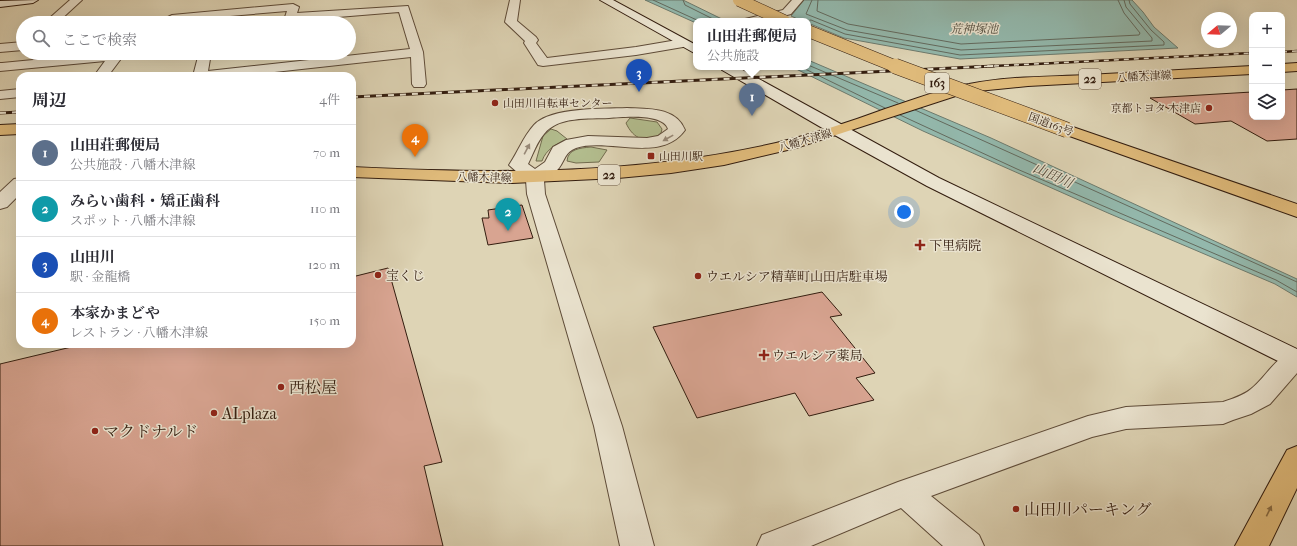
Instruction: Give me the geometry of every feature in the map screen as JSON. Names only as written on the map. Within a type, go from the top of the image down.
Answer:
[{"type":"main road","points":[[739,0],[778,18]]},
{"type":"main road","name":"国道163号","points":[[811,32],[934,82],[1293,209]]},
{"type":"main road","points":[[1285,68],[1297,67]]},
{"type":"main road","name":"八幡木津線","points":[[356,172],[477,178],[534,178],[604,175],[704,163],[776,148],[860,124],[930,99],[968,88],[994,85],[1249,70]]},
{"type":"main road","points":[[0,130],[16,129]]},
{"type":"main road","points":[[1252,546],[1297,458]]},
{"type":"street","points":[[0,4],[33,0]]},
{"type":"street","points":[[58,16],[77,0]]},
{"type":"street","points":[[514,0],[511,22],[532,40],[530,43],[543,62],[636,51],[682,37]]},
{"type":"street","points":[[605,0],[682,37],[693,47]]},
{"type":"street","points":[[761,18],[786,12],[798,0]]},
{"type":"street","points":[[322,16],[404,4],[417,52],[419,84]]},
{"type":"street","points":[[194,16],[293,7],[291,16]]},
{"type":"street","points":[[0,48],[16,47]]},
{"type":"street","points":[[356,59],[417,52]]},
{"type":"street","points":[[1,68],[16,55]]},
{"type":"street","points":[[1,68],[78,60]]},
{"type":"street","points":[[104,72],[113,60]]},
{"type":"street","points":[[202,72],[204,60]]},
{"type":"street","points":[[237,72],[345,60]]},
{"type":"street","points":[[732,70],[837,130],[933,182],[1296,360],[1260,397],[1241,407],[1223,413],[1126,418],[1088,427],[906,494],[774,546]]},
{"type":"street","points":[[0,95],[16,93]]},
{"type":"street","points":[[534,178],[552,165],[554,157],[560,149],[572,143],[598,141],[652,144],[664,141],[672,136],[677,130],[675,124],[668,117],[645,112],[584,115],[550,121],[541,127],[534,136],[518,165],[534,178],[536,194],[608,426],[637,546]]},
{"type":"street","points":[[0,203],[16,187]]},
{"type":"street","points":[[906,494],[967,546]]},
{"type":"green space","points":[[630,118],[657,122],[662,129],[661,133],[651,139],[636,136],[632,133],[626,123]]},
{"type":"green space","points":[[551,129],[557,131],[567,139],[549,150],[542,161],[536,161],[543,136]]},
{"type":"green space","points":[[591,147],[607,150],[599,162],[576,163],[567,161],[570,154],[575,150]]},
{"type":"water","points":[[645,0],[683,0],[720,18],[693,18],[693,22]]},
{"type":"water","name":"荒神塚池","points":[[804,0],[1132,0],[1154,27],[1178,48],[960,59],[844,38],[811,24],[811,18],[795,18],[791,16]]},
{"type":"water","points":[[811,61],[991,138],[1297,279],[1297,297],[1275,284],[1108,213],[923,131],[798,70],[811,70]]},
{"type":"building","name":"京都トヨタ 木津店","points":[[1297,89],[1297,139],[1267,141],[1231,121],[1195,124],[1150,98],[1249,92],[1249,120],[1285,120],[1285,90]]},
{"type":"building","points":[[522,205],[533,238],[488,245],[482,218],[489,218],[488,210]]},
{"type":"building","name":"ALplaza","points":[[388,268],[442,462],[424,466],[443,546],[0,546],[0,364],[67,348],[356,348],[356,276]]},
{"type":"building","name":"ウエルシア薬局","points":[[822,292],[842,315],[830,317],[875,373],[856,378],[874,400],[809,416],[795,393],[697,418],[653,327]]},
{"type":"railway","points":[[1285,52],[1297,51]]},
{"type":"railway","points":[[991,66],[1249,53]]},
{"type":"railway","points":[[356,97],[991,66]]},
{"type":"railway","points":[[974,67],[991,66]]},
{"type":"railway","points":[[0,113],[16,112]]},
{"type":"place","name":"山田川","points":[[639,92]]},
{"type":"place","name":"山田川自転車センター","points":[[495,103]]},
{"type":"place","name":"京都トヨタ 木津店","points":[[1209,108]]},
{"type":"place","name":"山田荘郵便局","points":[[752,116]]},
{"type":"place","name":"山田川駅","points":[[651,156]]},
{"type":"place","name":"本家かまどや","points":[[415,157]]},
{"type":"place","name":"みらい歯科・矯正歯科","points":[[508,231]]},
{"type":"place","name":"下里病院","points":[[920,245]]},
{"type":"place","name":"宝くじ","points":[[378,275]]},
{"type":"place","name":"ウエルシア精華町山田店駐車場","points":[[698,276]]},
{"type":"place","name":"ウエルシア薬局","points":[[764,355]]},
{"type":"place","name":"西松屋","points":[[281,387]]},
{"type":"place","name":"ALplaza","points":[[214,413]]},
{"type":"place","name":"マクドナルド","points":[[95,431]]},
{"type":"place","name":"山田川パーキング","points":[[1016,509]]}]
